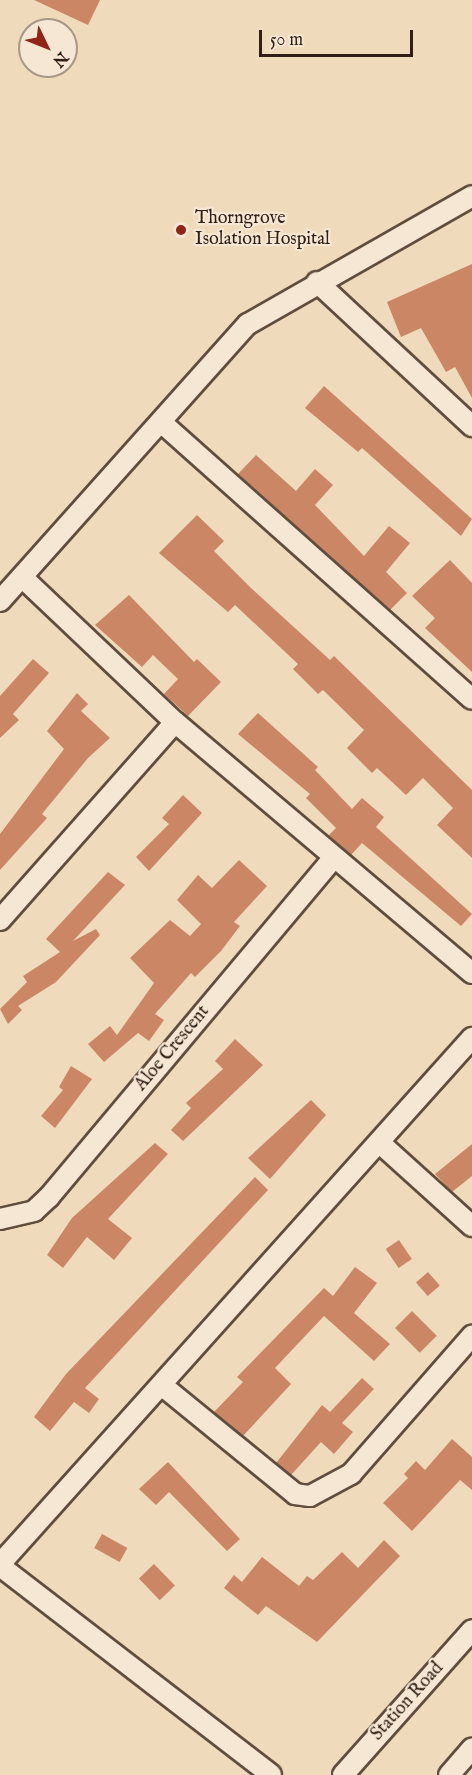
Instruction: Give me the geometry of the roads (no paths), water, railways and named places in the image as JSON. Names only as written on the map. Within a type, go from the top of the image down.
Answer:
[{"type":"street","points":[[0,601],[248,324],[317,282],[472,196]]},
{"type":"street","points":[[317,282],[471,424]]},
{"type":"street","points":[[161,422],[472,699]]},
{"type":"street","points":[[22,577],[175,722],[333,859],[472,973]]},
{"type":"street","points":[[0,920],[175,722]]},
{"type":"street","name":"Aloe Crescent","points":[[0,1219],[34,1211],[49,1197],[333,859]]},
{"type":"street","points":[[271,1775],[0,1565],[164,1387],[472,1038]]},
{"type":"street","points":[[380,1143],[472,1226]]},
{"type":"street","points":[[164,1387],[295,1494],[310,1496],[351,1474],[472,1336]]},
{"type":"street","name":"Station Road","points":[[343,1775],[472,1630]]},
{"type":"street","points":[[449,1775],[472,1749]]},
{"type":"place","name":"Thorngrove Isolation Hospital","points":[[181,230]]}]
